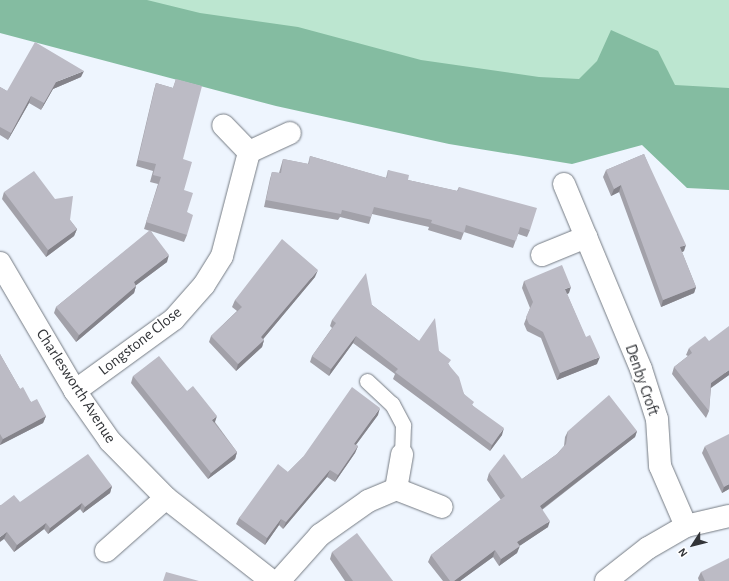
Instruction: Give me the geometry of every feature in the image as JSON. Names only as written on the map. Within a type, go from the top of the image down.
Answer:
[{"type":"street","points":[[223,125],[249,152],[290,133]]},
{"type":"street","name":"Longstone Close","points":[[75,391],[174,318],[204,285],[222,256],[249,152]]},
{"type":"street","name":"Denby Croft","points":[[564,184],[641,369],[657,419],[660,466],[686,526]]},
{"type":"street","points":[[542,255],[586,237]]},
{"type":"street","name":"Charlesworth Avenue","points":[[0,263],[75,391],[110,441],[166,498],[272,581]]},
{"type":"street","points":[[396,489],[402,455]]},
{"type":"street","points":[[279,581],[320,535],[368,501],[396,489],[442,507]]},
{"type":"street","points":[[106,552],[166,498]]},
{"type":"street","points":[[606,581],[648,548],[686,526],[729,516]]},
{"type":"lane","points":[[367,381],[392,404],[403,425],[402,455]]},
{"type":"green space","points":[[0,0],[147,0],[200,13],[298,27],[421,60],[539,77],[579,79],[597,61],[611,30],[658,51],[675,85],[729,88],[729,190],[687,188],[642,145],[572,164],[449,144],[276,106],[0,33]]},
{"type":"green space","points":[[57,0],[729,0],[729,155]]},
{"type":"building","points":[[35,42],[84,71],[56,82],[44,103],[31,96],[11,133],[0,127],[0,87],[7,91]]},
{"type":"building","points":[[176,79],[202,86],[183,159],[192,162],[184,190],[193,193],[187,212],[193,215],[187,235],[146,222],[161,177],[153,175],[156,164],[138,160],[156,83],[173,88]]},
{"type":"building","points":[[644,154],[686,245],[680,247],[696,287],[663,300],[621,185],[614,189],[606,170]]},
{"type":"building","points":[[310,156],[387,178],[388,170],[409,175],[408,180],[458,191],[459,187],[537,208],[530,230],[520,227],[516,241],[466,225],[464,233],[431,223],[432,220],[374,207],[371,217],[342,210],[341,214],[266,200],[272,172],[281,173],[283,159],[309,164]]},
{"type":"building","points":[[34,171],[55,199],[73,196],[70,220],[77,229],[48,250],[4,192]]},
{"type":"building","points":[[150,230],[169,255],[134,282],[136,286],[79,335],[56,307]]},
{"type":"building","points":[[282,239],[318,270],[261,337],[264,340],[238,364],[211,336],[242,307],[235,300]]},
{"type":"building","points":[[562,265],[571,287],[565,289],[586,337],[590,335],[600,357],[560,373],[543,332],[529,324],[526,317],[533,302],[524,281]]},
{"type":"building","points":[[366,273],[372,305],[419,341],[435,318],[439,351],[451,360],[448,364],[459,377],[464,394],[474,402],[472,405],[504,428],[492,445],[395,372],[398,369],[356,336],[331,369],[312,356],[336,323],[332,320]]},
{"type":"building","points":[[729,326],[729,370],[711,383],[709,411],[674,367],[692,353],[689,348],[705,336],[709,341]]},
{"type":"building","points":[[0,354],[20,389],[23,387],[31,402],[37,399],[46,416],[3,439],[0,434]]},
{"type":"building","points":[[159,356],[187,391],[193,386],[217,416],[212,420],[237,452],[211,473],[133,376]]},
{"type":"building","points":[[352,387],[380,408],[354,444],[358,446],[338,475],[330,470],[286,522],[281,519],[267,538],[239,518],[278,464],[288,472],[303,457]]},
{"type":"building","points":[[609,395],[637,431],[540,506],[550,521],[517,542],[520,546],[501,559],[495,550],[454,581],[450,581],[431,555],[505,496],[489,473],[504,454],[522,479],[557,454],[566,444],[568,431]]},
{"type":"building","points":[[729,434],[729,484],[724,487],[705,446]]},
{"type":"building","points":[[88,454],[112,486],[85,507],[82,503],[50,528],[46,523],[17,545],[7,532],[0,537],[0,505],[14,495],[20,502]]},
{"type":"building","points":[[357,533],[393,581],[353,581],[332,552]]},
{"type":"building","points":[[729,558],[729,581],[705,581],[701,572]]},
{"type":"building","points":[[166,572],[199,581],[163,581]]}]
